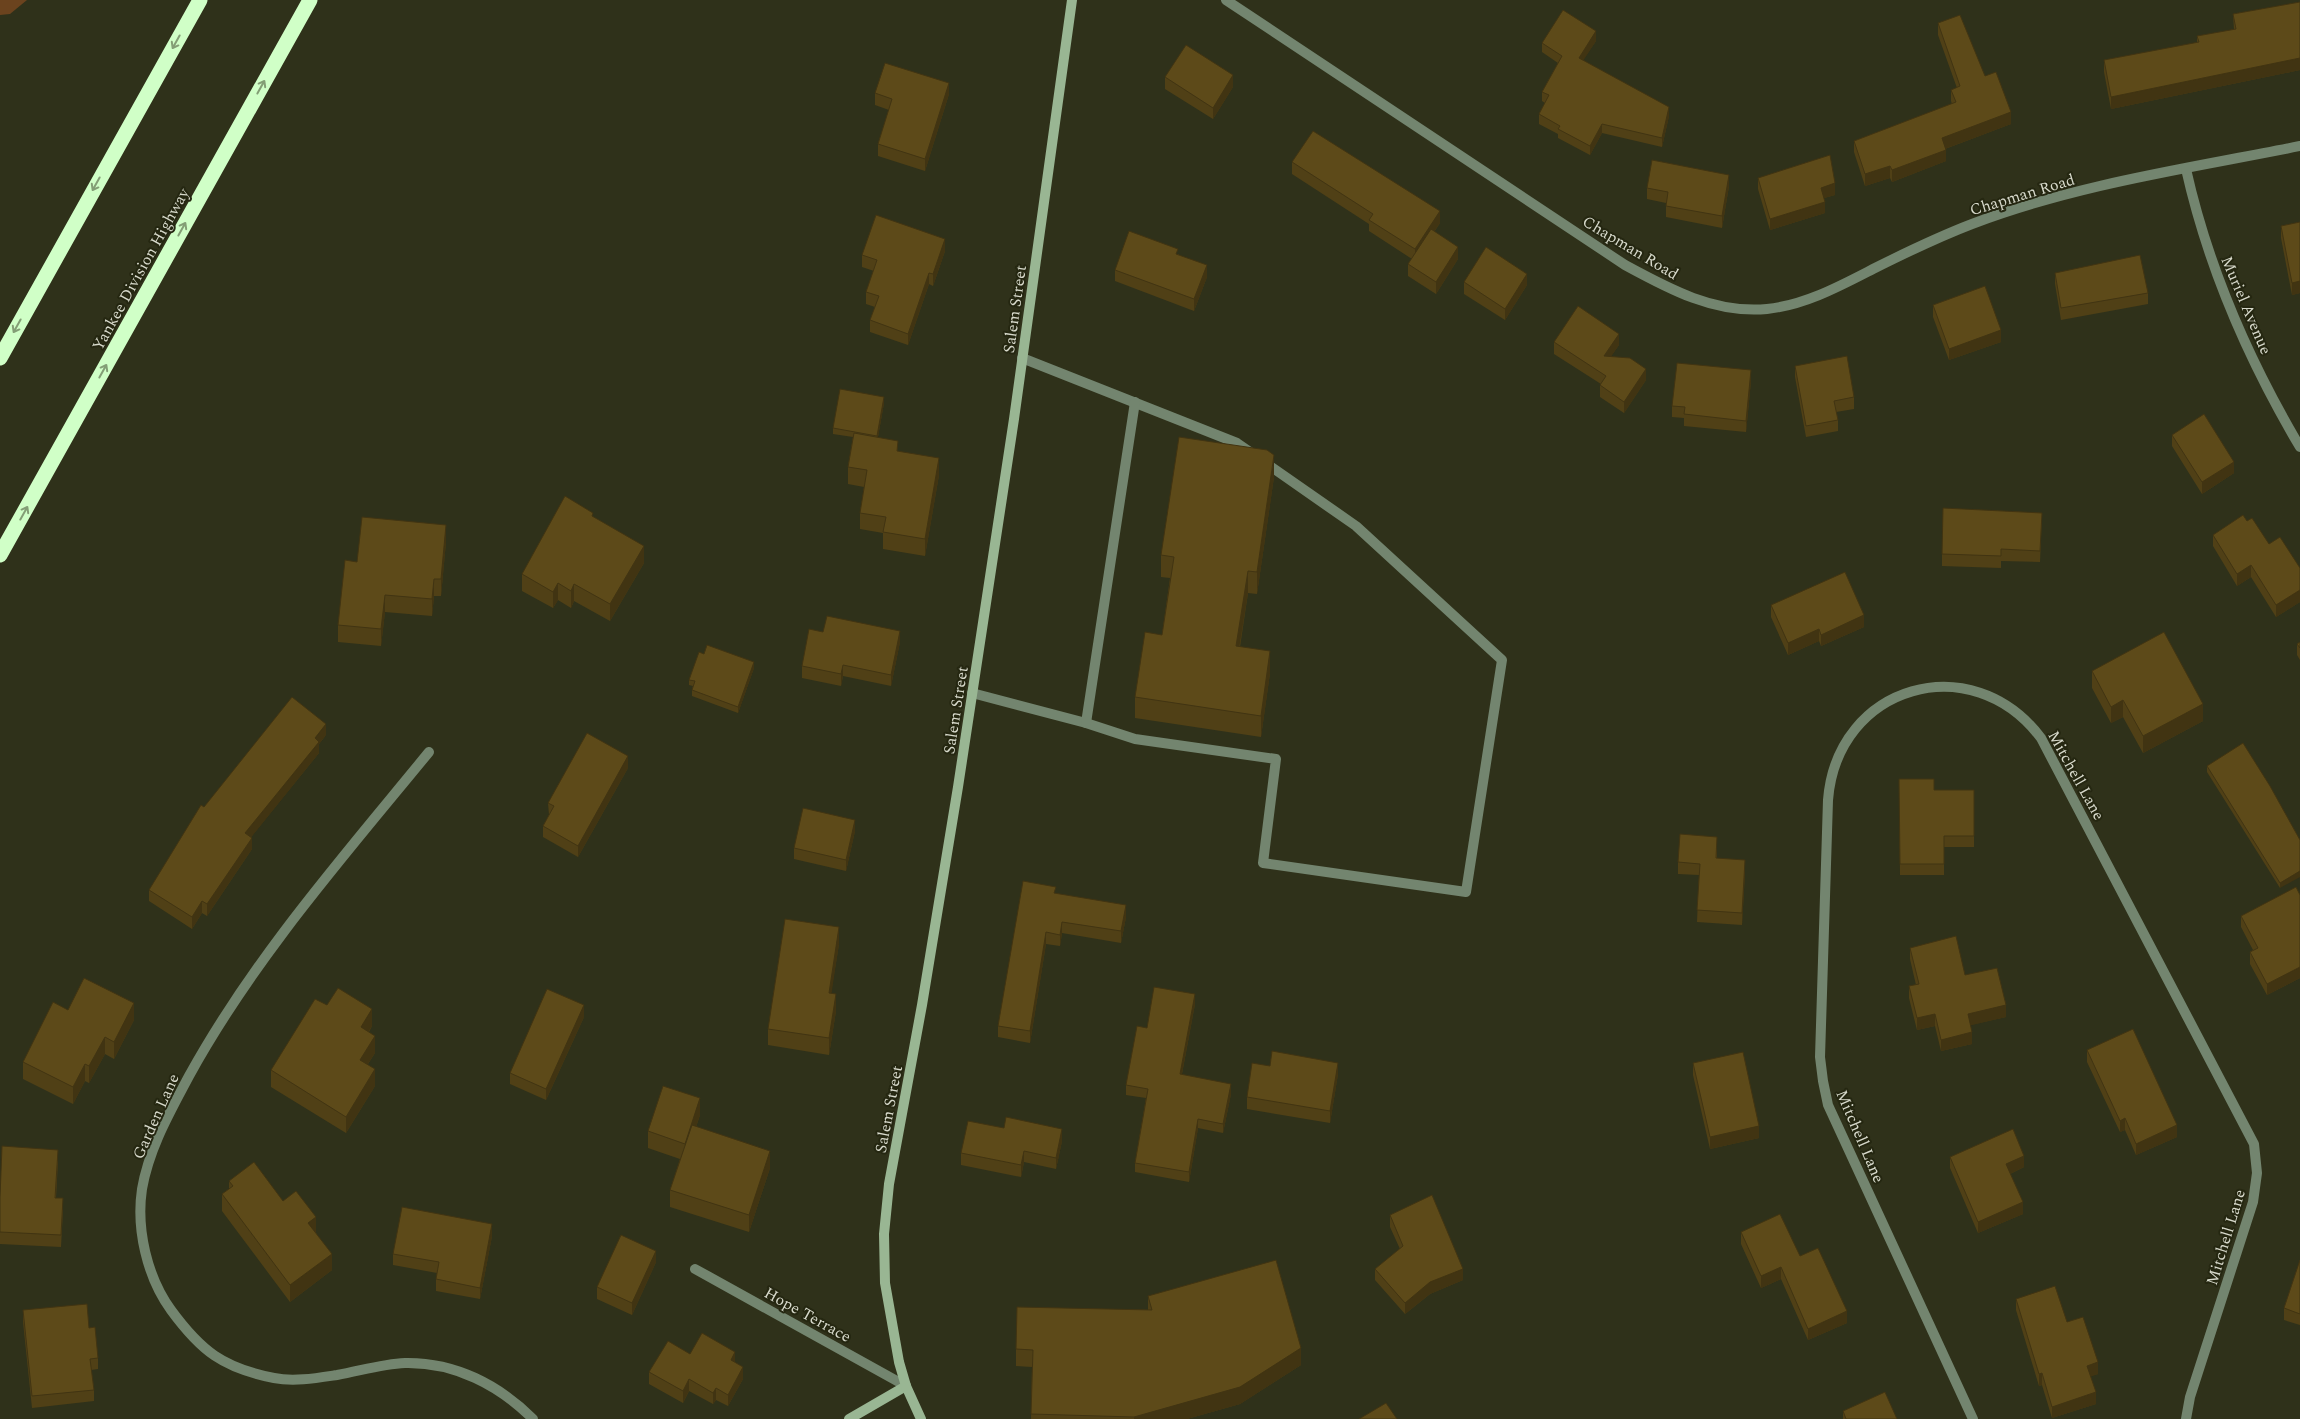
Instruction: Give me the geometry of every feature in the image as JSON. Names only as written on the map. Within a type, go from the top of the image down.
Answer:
[{"type":"highway","points":[[0,358],[200,0]]},
{"type":"highway","name":"Yankee Division Highway","points":[[0,555],[310,0]]},
{"type":"main road","name":"Salem Street","points":[[921,1419],[906,1386],[885,1283],[884,1234],[889,1184],[931,954],[972,694],[1022,358],[1072,0]]},
{"type":"main road","points":[[849,1419],[906,1386]]},
{"type":"street","name":"Chapman Road","points":[[1226,0],[1625,265],[1665,287],[1707,304],[1724,307],[1768,309],[1795,303],[1845,284],[1938,238],[1996,215],[2082,191],[2300,146]]},
{"type":"street","name":"Muriel Avenue","points":[[2186,169],[2199,225],[2222,287],[2266,383],[2300,447]]},
{"type":"street","points":[[972,694],[1086,723],[1135,739],[1276,759],[1263,864],[1466,892],[1502,660],[1356,526],[1238,443],[1022,358]]},
{"type":"street","points":[[1086,723],[1135,402]]},
{"type":"street","name":"Mitchell Lane","points":[[1973,1419],[1828,1105],[1822,1081],[1820,1057],[1828,800],[1835,762],[1855,729],[1883,704],[1906,693],[1944,686],[1969,689],[1999,700],[2025,718],[2041,738],[2254,1144],[2257,1173],[2253,1202],[2190,1397],[2186,1419]]},
{"type":"street","name":"Garden Lane","points":[[429,752],[259,963],[214,1031],[166,1122],[148,1165],[142,1190],[142,1236],[148,1260],[164,1300],[184,1328],[206,1351],[227,1364],[277,1379],[298,1379],[405,1363],[444,1367],[482,1380],[516,1402],[533,1419]]},
{"type":"street","name":"Hope Terrace","points":[[696,1269],[906,1386]]},
{"type":"shaded area","points":[[0,0],[27,0],[10,14],[0,15]]},
{"type":"building","points":[[2300,2],[2300,58],[2111,97],[2104,60],[2199,42],[2197,36],[2236,29],[2233,14]]},
{"type":"building","points":[[1563,10],[1596,31],[1579,58],[1669,107],[1662,138],[1602,124],[1590,146],[1558,129],[1560,126],[1539,114],[1549,95],[1542,92],[1562,56],[1542,43]]},
{"type":"building","points":[[1960,15],[1985,76],[1996,72],[2011,112],[1942,138],[1946,150],[1892,170],[1890,166],[1865,174],[1854,141],[1956,102],[1951,90],[1960,86],[1938,23]]},
{"type":"building","points":[[1186,45],[1233,75],[1213,108],[1165,77]]},
{"type":"building","points":[[885,63],[949,83],[925,159],[878,144],[892,99],[875,93]]},
{"type":"building","points":[[1313,131],[1440,211],[1415,249],[1369,220],[1373,214],[1292,162]]},
{"type":"building","points":[[1830,155],[1835,183],[1821,188],[1825,202],[1770,219],[1758,178]]},
{"type":"building","points":[[1652,160],[1729,175],[1722,216],[1666,206],[1668,192],[1647,188]]},
{"type":"building","points":[[876,215],[945,239],[933,274],[929,273],[908,334],[870,320],[879,296],[866,292],[877,260],[862,255]]},
{"type":"building","points":[[2300,222],[2300,281],[2292,283],[2281,226]]},
{"type":"building","points":[[1431,229],[1458,247],[1436,282],[1408,264]]},
{"type":"building","points":[[1129,231],[1178,249],[1176,254],[1207,265],[1194,299],[1115,270]]},
{"type":"building","points":[[1486,247],[1527,274],[1505,309],[1464,282]]},
{"type":"building","points":[[2140,255],[2148,293],[2061,308],[2055,273]]},
{"type":"building","points":[[1985,286],[2001,330],[1949,349],[1933,305]]},
{"type":"building","points":[[1578,306],[1619,334],[1604,356],[1630,358],[1646,369],[1624,402],[1600,385],[1606,376],[1554,342]]},
{"type":"building","points":[[1847,356],[1854,397],[1834,401],[1838,420],[1806,426],[1795,366]]},
{"type":"building","points":[[1677,363],[1751,370],[1746,421],[1684,414],[1685,407],[1672,406]]},
{"type":"building","points":[[840,389],[884,397],[877,436],[833,428]]},
{"type":"building","points":[[2204,414],[2234,462],[2202,482],[2172,435]]},
{"type":"building","points":[[854,433],[898,441],[897,451],[939,458],[925,539],[883,532],[886,517],[860,513],[867,470],[848,467]]},
{"type":"building","points":[[1179,437],[1267,450],[1274,455],[1257,572],[1248,571],[1236,646],[1270,651],[1261,716],[1135,697],[1145,632],[1162,635],[1174,557],[1161,555]]},
{"type":"building","points":[[565,496],[593,513],[592,516],[644,546],[610,604],[574,584],[571,591],[558,583],[553,592],[522,574]]},
{"type":"building","points":[[1943,508],[2042,513],[2040,551],[2001,549],[2001,556],[1942,554]]},
{"type":"building","points":[[2243,515],[2247,521],[2252,518],[2269,544],[2280,537],[2300,568],[2300,590],[2276,605],[2251,565],[2237,574],[2213,535]]},
{"type":"building","points":[[362,517],[446,525],[441,579],[434,579],[432,599],[385,595],[381,629],[338,625],[345,560],[357,562]]},
{"type":"building","points":[[1845,572],[1864,615],[1821,635],[1819,629],[1788,643],[1771,605]]},
{"type":"building","points":[[827,616],[900,631],[891,675],[843,665],[841,674],[802,666],[809,629],[823,632]]},
{"type":"building","points":[[2164,632],[2203,704],[2143,736],[2123,700],[2111,707],[2092,671]]},
{"type":"building","points":[[707,645],[754,662],[738,707],[692,690],[695,681],[689,680],[699,652],[704,654]]},
{"type":"building","points":[[292,697],[326,724],[315,738],[319,742],[245,833],[252,838],[207,904],[202,901],[192,917],[149,890],[201,805],[204,807]]},
{"type":"building","points":[[587,733],[628,756],[578,846],[543,826],[554,806],[548,803]]},
{"type":"building","points":[[2243,743],[2300,840],[2300,871],[2280,883],[2207,766]]},
{"type":"building","points":[[1899,779],[1934,779],[1934,790],[1974,790],[1974,836],[1944,836],[1944,864],[1900,864]]},
{"type":"building","points":[[803,808],[855,820],[846,860],[794,848]]},
{"type":"building","points":[[1680,834],[1717,837],[1716,858],[1745,860],[1742,913],[1697,910],[1700,864],[1678,862]]},
{"type":"building","points":[[1023,881],[1056,887],[1054,893],[1126,905],[1121,931],[1062,922],[1060,935],[1046,932],[1030,1031],[998,1026]]},
{"type":"building","points":[[2296,887],[2300,895],[2300,967],[2267,984],[2250,952],[2258,948],[2241,916]]},
{"type":"building","points":[[785,919],[839,927],[829,993],[836,994],[829,1038],[768,1029]]},
{"type":"building","points":[[1956,936],[1965,975],[1997,968],[2006,1005],[1968,1014],[1972,1032],[1941,1040],[1935,1014],[1917,1018],[1909,986],[1919,984],[1910,948]]},
{"type":"building","points":[[84,978],[134,1003],[114,1042],[105,1037],[89,1066],[85,1064],[73,1087],[23,1062],[53,1002],[68,1010]]},
{"type":"building","points":[[1154,987],[1195,994],[1180,1074],[1231,1084],[1223,1124],[1198,1119],[1189,1172],[1135,1163],[1148,1089],[1126,1085],[1137,1026],[1147,1028]]},
{"type":"building","points":[[338,988],[372,1009],[361,1027],[375,1036],[360,1060],[375,1069],[346,1117],[271,1070],[315,999],[327,1005]]},
{"type":"building","points":[[547,989],[584,1005],[546,1089],[510,1073]]},
{"type":"building","points":[[2133,1029],[2177,1125],[2136,1144],[2125,1118],[2120,1121],[2087,1050]]},
{"type":"building","points":[[1272,1051],[1338,1063],[1330,1111],[1247,1097],[1252,1063],[1270,1066]]},
{"type":"building","points":[[1743,1052],[1759,1126],[1710,1137],[1693,1063]]},
{"type":"building","points":[[663,1086],[700,1098],[685,1144],[648,1131]]},
{"type":"building","points":[[1006,1117],[1062,1129],[1056,1158],[1024,1151],[1021,1165],[961,1153],[968,1121],[1004,1128]]},
{"type":"building","points":[[692,1125],[770,1151],[749,1215],[670,1190]]},
{"type":"building","points":[[2013,1129],[2024,1156],[2006,1164],[2023,1202],[1978,1222],[1950,1157]]},
{"type":"building","points":[[2,1146],[58,1150],[55,1198],[63,1198],[61,1235],[0,1232]]},
{"type":"building","points":[[254,1162],[283,1201],[296,1191],[316,1217],[308,1223],[332,1254],[290,1285],[222,1194],[233,1186],[229,1181]]},
{"type":"building","points":[[1432,1195],[1463,1269],[1430,1282],[1405,1303],[1375,1269],[1403,1246],[1390,1215]]},
{"type":"building","points":[[402,1207],[492,1224],[480,1288],[436,1279],[439,1262],[393,1254]]},
{"type":"building","points":[[1780,1214],[1800,1256],[1818,1248],[1847,1311],[1808,1329],[1781,1267],[1761,1276],[1741,1232]]},
{"type":"building","points":[[621,1235],[656,1251],[632,1303],[597,1287]]},
{"type":"building","points":[[1276,1260],[1301,1348],[1240,1387],[1134,1417],[1031,1414],[1033,1350],[1016,1349],[1017,1307],[1152,1310],[1148,1296]]},
{"type":"building","points":[[2300,1260],[2300,1314],[2284,1308]]},
{"type":"building","points":[[2055,1286],[2067,1322],[2083,1317],[2098,1362],[2087,1366],[2096,1392],[2052,1407],[2042,1373],[2039,1374],[2016,1299]]},
{"type":"building","points":[[87,1304],[89,1328],[95,1327],[98,1358],[90,1359],[94,1390],[32,1396],[23,1310]]},
{"type":"building","points":[[702,1333],[735,1352],[731,1360],[743,1367],[728,1395],[716,1388],[713,1393],[689,1379],[683,1391],[649,1372],[668,1341],[690,1354]]},
{"type":"building","points":[[1885,1392],[1897,1419],[1846,1419],[1843,1411]]},
{"type":"building","points":[[1386,1403],[1397,1419],[1359,1419]]}]
